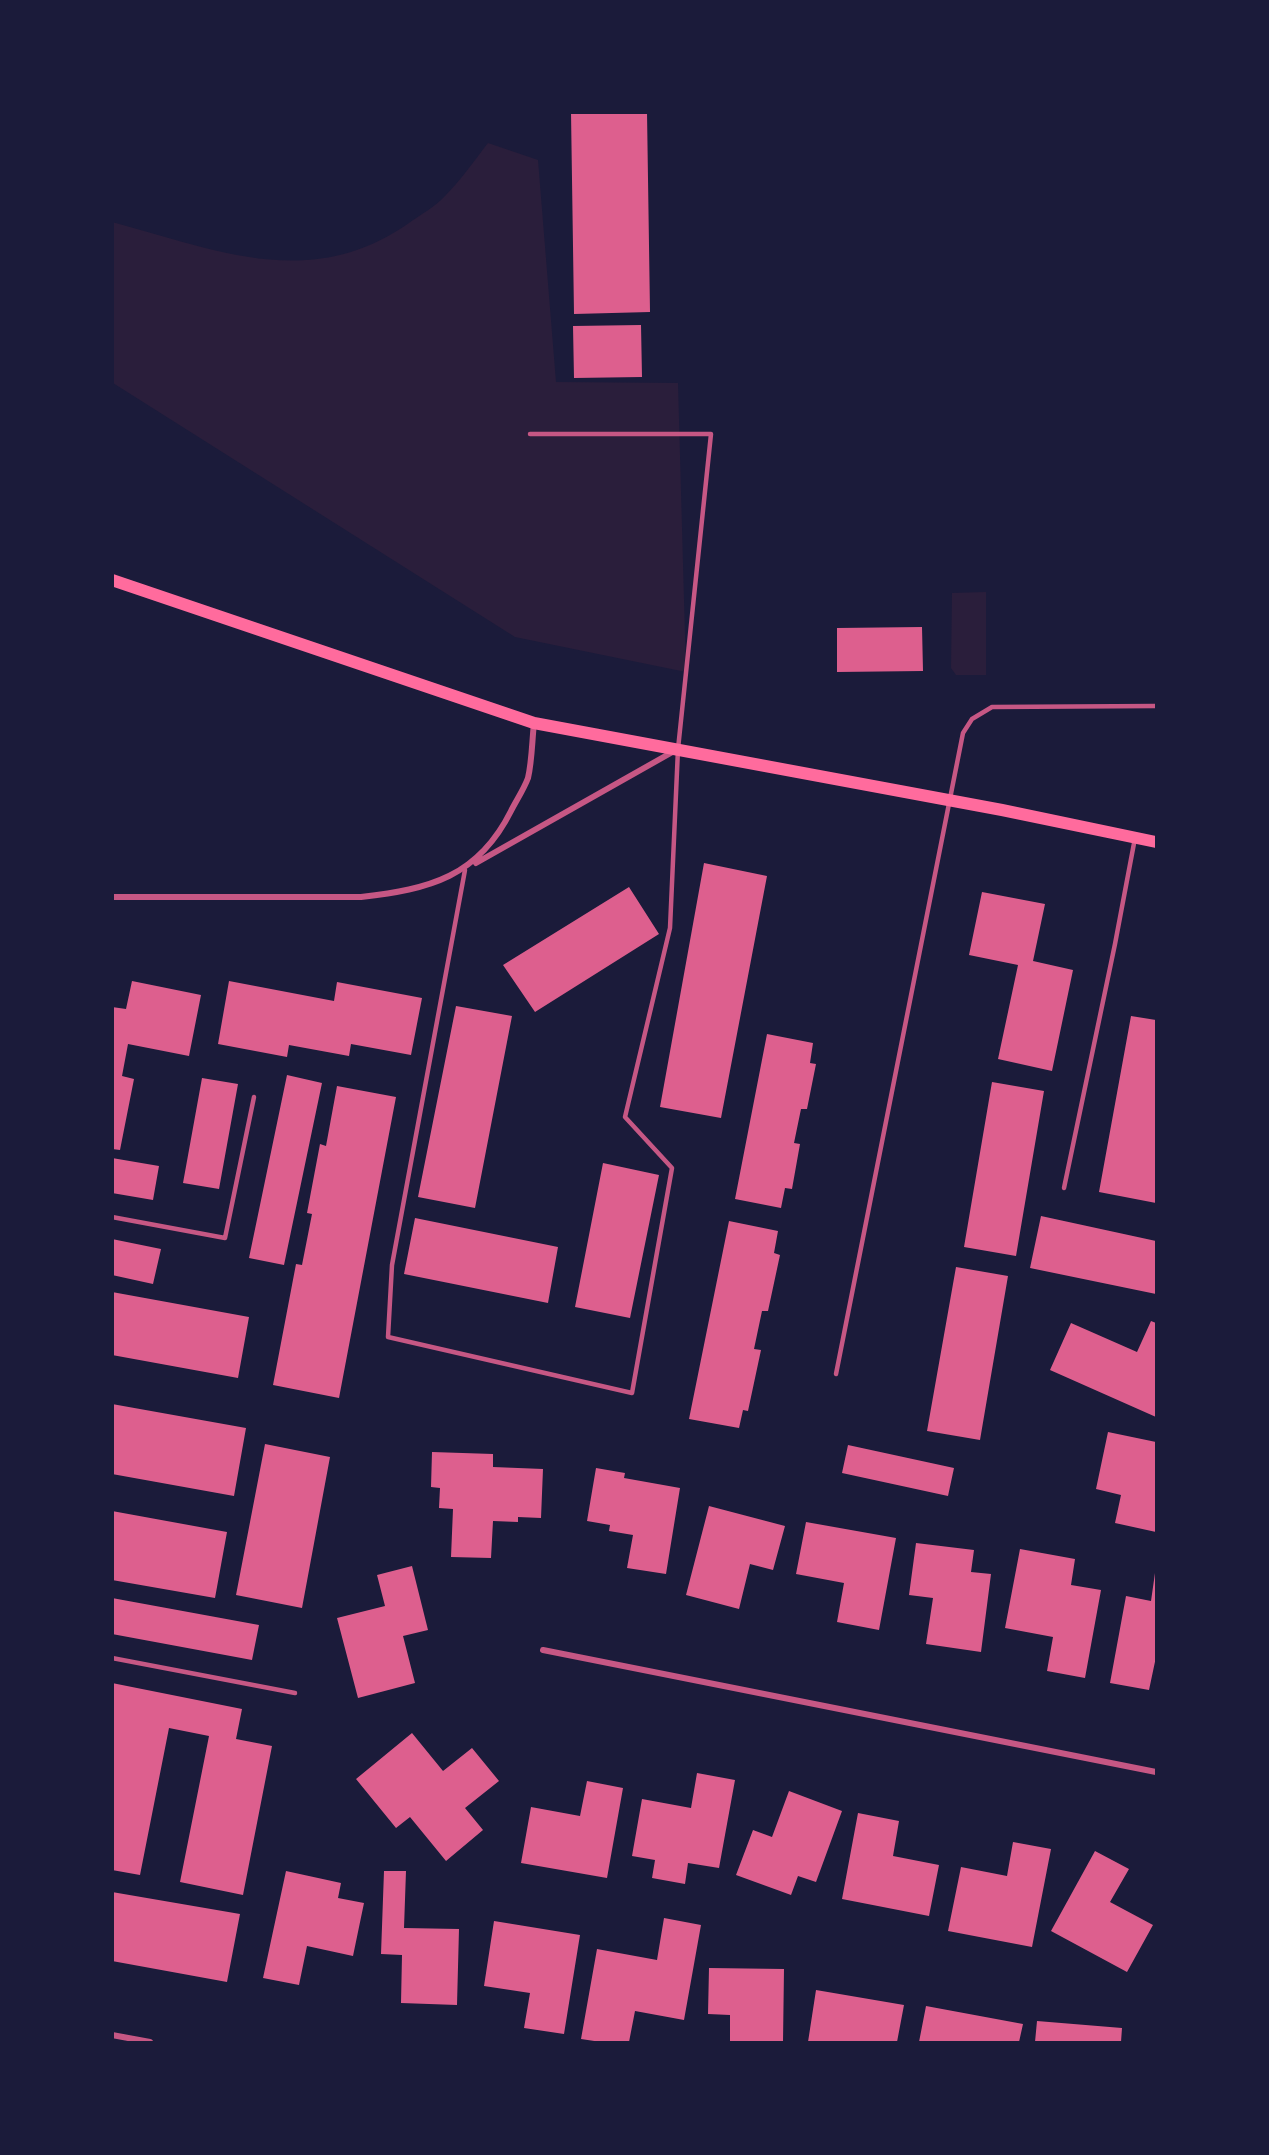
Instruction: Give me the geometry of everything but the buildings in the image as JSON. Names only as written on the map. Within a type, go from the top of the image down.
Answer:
[{"type":"main road","points":[[112,580],[534,723],[1156,842]]},
{"type":"street","points":[[465,870],[488,849],[504,825],[527,778],[534,723]]},
{"type":"street","points":[[112,897],[361,897],[394,893],[465,870],[678,749]]},
{"type":"street","points":[[543,1650],[1156,1773]]},
{"type":"street","points":[[112,2035],[150,2043]]},
{"type":"lane","points":[[465,870],[392,1266],[388,1337],[632,1393],[672,1168],[625,1117],[670,928],[678,749],[711,434],[531,434]]},
{"type":"lane","points":[[836,1374],[963,734],[972,719],[992,707],[1156,706]]},
{"type":"lane","points":[[1064,1188],[1116,944],[1135,838]]},
{"type":"lane","points":[[112,1216],[225,1238],[254,1097]]},
{"type":"lane","points":[[112,1658],[295,1693]]},
{"type":"shaded area","points":[[488,143],[538,160],[556,382],[678,383],[686,672],[515,637],[113,383],[112,222],[188,244],[263,259],[299,260],[336,256],[372,244],[432,207],[456,184]]},
{"type":"shaded area","points":[[986,592],[986,675],[956,675],[951,668],[952,593]]}]
